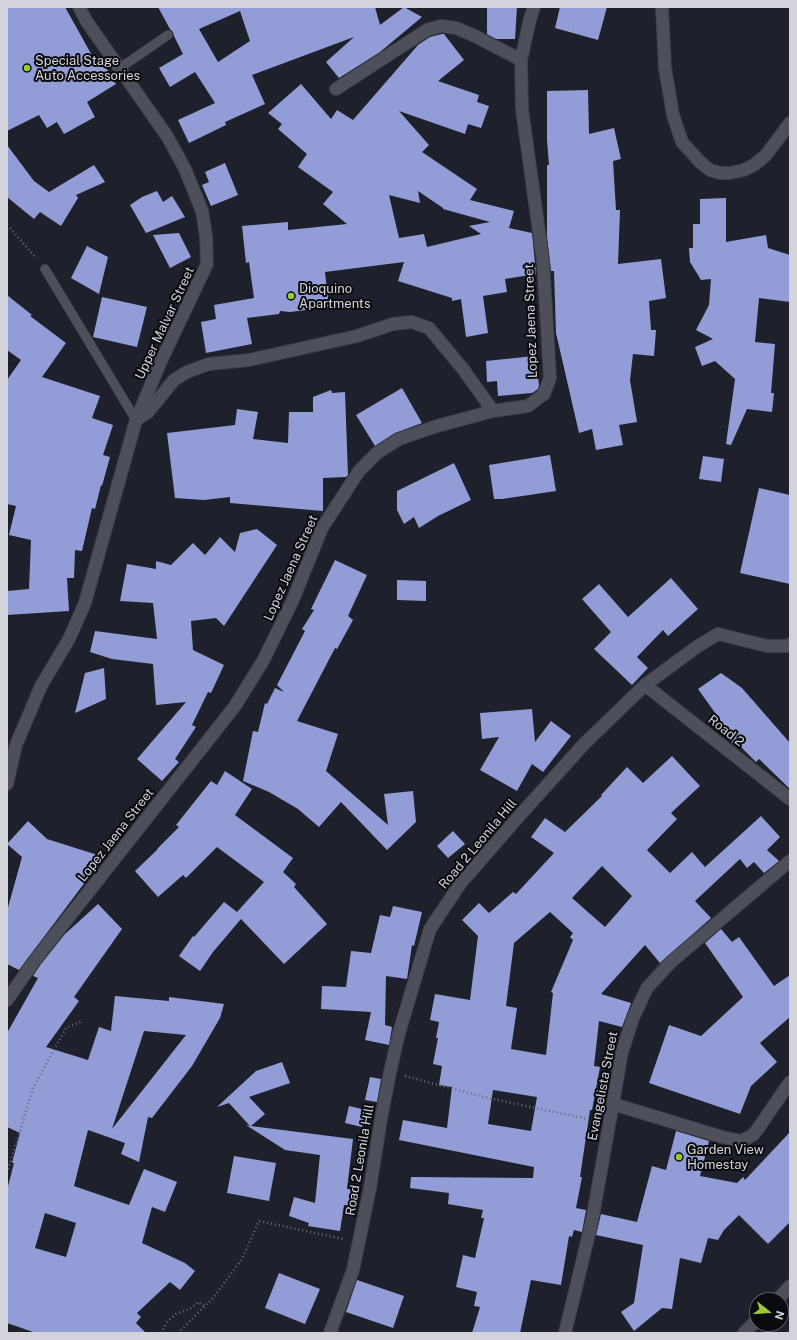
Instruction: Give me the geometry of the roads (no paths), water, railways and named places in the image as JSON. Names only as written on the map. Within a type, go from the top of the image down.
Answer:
[{"type":"street","name":"Upper Malvar Street","points":[[7,784],[16,745],[41,686],[69,639],[85,603],[136,420],[161,361],[207,264],[206,236],[202,211],[185,169],[167,136],[79,7]]},
{"type":"street","name":"Lopez Jaena Street","points":[[7,1000],[35,960],[235,706],[263,661],[292,602],[322,528],[359,471],[377,453],[399,439],[437,426],[493,411],[528,406],[544,394],[550,378],[543,261],[522,109],[521,60],[534,7]]},
{"type":"street","points":[[662,7],[665,68],[673,115],[682,142],[701,163],[710,170],[720,173],[730,173],[744,170],[766,154],[790,123]]},
{"type":"street","points":[[336,90],[427,30],[442,26],[456,28],[476,36],[521,60]]},
{"type":"street","points":[[136,420],[148,412],[174,380],[187,372],[209,364],[249,360],[357,336],[393,324],[412,322],[429,328],[463,369],[493,411]]},
{"type":"street","name":"Road 2 Leonila Hill","points":[[330,1333],[353,1270],[390,1072],[399,1033],[430,929],[460,884],[584,744],[645,686],[698,646],[718,634],[767,646],[788,646],[790,644]]},
{"type":"street","name":"Road 2","points":[[645,686],[790,799]]},
{"type":"street","name":"Evangelista Street","points":[[565,1333],[592,1221],[622,1052],[633,1018],[647,988],[670,962],[790,861]]},
{"type":"street","points":[[612,1104],[722,1137],[741,1141],[753,1135],[790,1082]]},
{"type":"lane","points":[[120,68],[168,35]]},
{"type":"lane","points":[[45,269],[136,420]]},
{"type":"place","name":"Special Stage Auto Accessories","points":[[27,68]]},
{"type":"place","name":"Dioquino Apartments","points":[[291,296]]},
{"type":"place","name":"Garden View Homestay","points":[[679,1157]]}]
